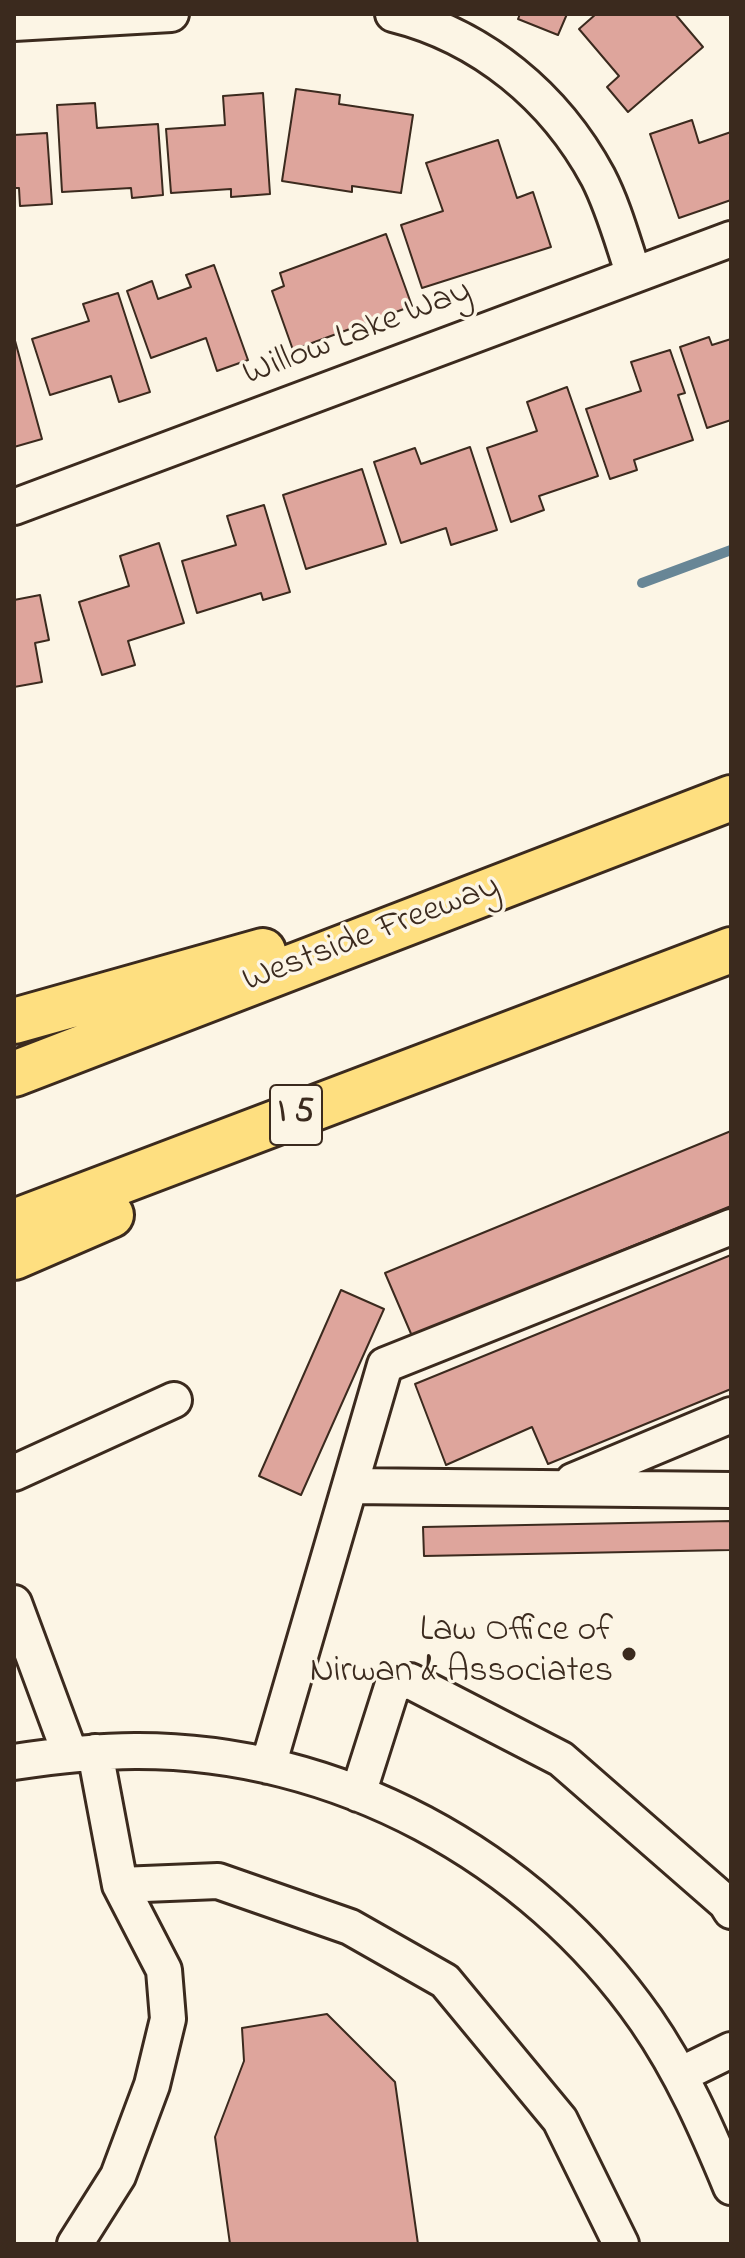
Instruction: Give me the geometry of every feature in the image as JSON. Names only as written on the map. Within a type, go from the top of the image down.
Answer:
[{"type":"highway","name":"Westside Freeway","points":[[14,1074],[731,798]]},
{"type":"highway","points":[[14,1021],[520,879]]},
{"type":"highway","name":"I 5","points":[[14,1222],[731,950]]},
{"type":"highway","points":[[14,1257],[578,1008]]},
{"type":"street","points":[[14,23],[171,14]]},
{"type":"street","points":[[393,14],[455,36],[493,58],[535,91],[571,132],[599,179],[634,275]]},
{"type":"street","name":"Willow Lake Way","points":[[14,507],[731,239]]},
{"type":"street","points":[[268,1766],[385,1365],[731,1227]]},
{"type":"street","points":[[14,1473],[174,1400]]},
{"type":"street","points":[[557,1488],[731,1415]]},
{"type":"street","points":[[350,1486],[731,1490]]},
{"type":"street","points":[[14,1603],[82,1753],[120,1885],[164,1970],[168,2019],[152,2085],[118,2176],[75,2244]]},
{"type":"street","points":[[358,1794],[393,1684],[410,1681],[561,1759],[729,1904]]},
{"type":"street","points":[[14,1762],[82,1753],[202,1755],[268,1766],[358,1794],[452,1839],[507,1876],[559,1919],[605,1967],[645,2019],[680,2075],[731,2187]]},
{"type":"street","points":[[120,1885],[218,1881],[350,1927],[445,1981],[560,2120],[621,2244]]},
{"type":"street","points":[[680,2075],[731,2050]]},
{"type":"building","points":[[520,14],[567,14],[558,35],[518,19]]},
{"type":"building","points":[[596,14],[675,14],[703,47],[628,112],[607,87],[619,76],[579,29]]},
{"type":"building","points":[[296,89],[340,95],[339,104],[413,115],[401,193],[352,186],[352,192],[282,181]]},
{"type":"building","points":[[263,93],[270,194],[231,197],[231,189],[171,193],[166,129],[225,125],[223,96]]},
{"type":"building","points":[[95,103],[97,128],[158,124],[163,195],[132,198],[131,188],[62,192],[57,105]]},
{"type":"building","points":[[692,120],[699,143],[731,132],[731,200],[679,218],[650,134]]},
{"type":"building","points":[[47,133],[52,204],[20,206],[19,188],[14,188],[14,135]]},
{"type":"building","points":[[498,140],[517,198],[533,192],[551,247],[422,288],[401,225],[443,211],[426,163]]},
{"type":"building","points":[[386,234],[412,306],[293,350],[272,291],[284,286],[280,273]]},
{"type":"building","points":[[214,265],[248,360],[217,371],[206,338],[151,358],[127,291],[152,281],[158,299],[191,287],[186,275]]},
{"type":"building","points":[[118,293],[150,392],[119,402],[111,376],[50,395],[32,339],[89,321],[83,304]]},
{"type":"building","points":[[14,337],[42,439],[14,447]]},
{"type":"building","points":[[709,337],[712,345],[731,339],[731,420],[707,428],[680,347]]},
{"type":"building","points":[[670,350],[685,393],[678,395],[693,440],[634,460],[637,470],[610,479],[586,409],[641,391],[631,362]]},
{"type":"building","points":[[567,387],[598,476],[539,496],[544,510],[511,522],[487,448],[537,431],[527,402]]},
{"type":"building","points":[[470,447],[497,530],[451,545],[446,528],[401,543],[374,462],[415,448],[421,464]]},
{"type":"building","points":[[362,469],[386,544],[306,569],[283,495]]},
{"type":"building","points":[[264,505],[290,592],[263,600],[261,593],[197,613],[182,561],[236,545],[227,516]]},
{"type":"building","points":[[159,543],[184,623],[128,641],[135,665],[102,675],[79,602],[129,586],[120,556]]},
{"type":"building","points":[[40,595],[49,640],[35,643],[42,682],[14,687],[14,600]]},
{"type":"building","points":[[731,1131],[731,1206],[412,1336],[385,1273]]},
{"type":"building","points":[[731,1255],[731,1389],[548,1464],[532,1427],[446,1465],[415,1384]]},
{"type":"building","points":[[341,1290],[384,1309],[301,1495],[259,1476]]},
{"type":"building","points":[[731,1521],[731,1550],[424,1556],[423,1527]]},
{"type":"building","points":[[327,2014],[395,2082],[418,2244],[230,2244],[215,2137],[244,2061],[242,2028]]},
{"type":"waterway","points":[[642,583],[731,550]]},
{"type":"place","name":"Law Office of Nirwan & Associates","points":[[629,1654]]}]
